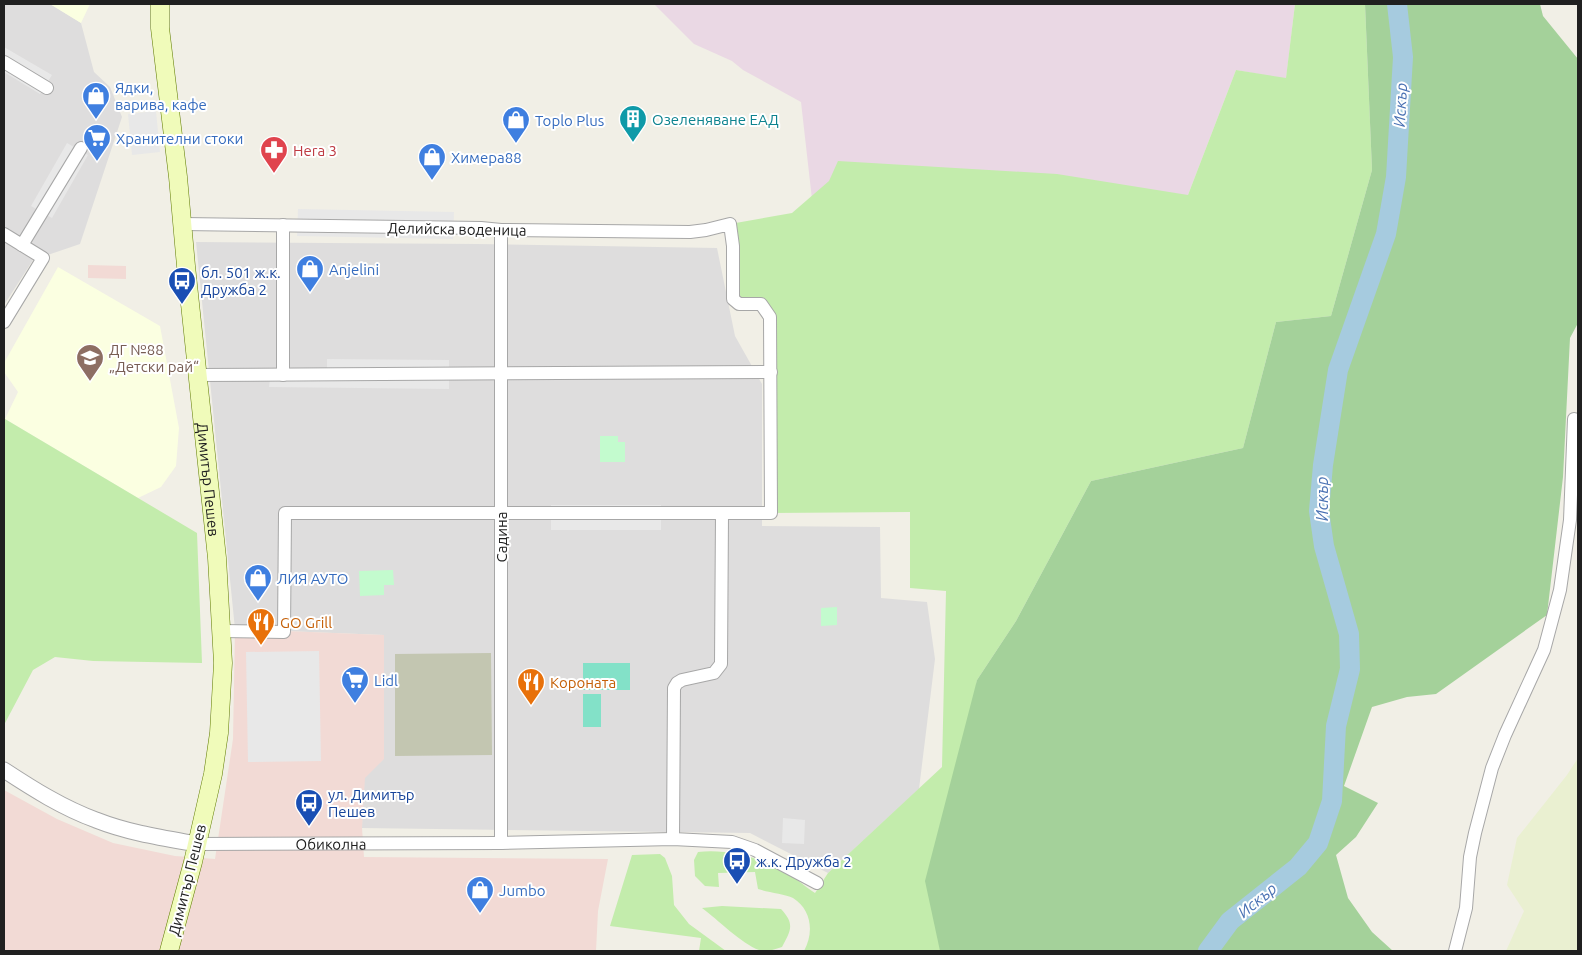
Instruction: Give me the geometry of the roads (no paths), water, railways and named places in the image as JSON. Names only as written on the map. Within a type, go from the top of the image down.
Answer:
[{"type":"main road","name":"Димитър Пешев","points":[[160,4],[160,28],[183,224],[217,558],[223,663],[219,733],[213,774],[198,844],[169,951]]},
{"type":"street","points":[[4,62],[47,88]]},
{"type":"street","points":[[22,245],[81,148]]},
{"type":"street","name":"Делийска воденица","points":[[183,224],[690,232],[730,224],[733,246],[733,299],[738,304],[761,304],[770,317],[770,372]]},
{"type":"street","points":[[283,225],[283,376]]},
{"type":"street","name":"Садина","points":[[501,230],[501,843]]},
{"type":"street","points":[[4,234],[43,258],[4,322]]},
{"type":"street","points":[[197,376],[770,372],[771,513],[285,514],[284,632],[222,631]]},
{"type":"street","points":[[1455,951],[1466,908],[1470,857],[1492,768],[1544,650],[1560,590],[1570,520],[1574,419]]},
{"type":"street","points":[[673,839],[674,688],[682,680],[714,673],[721,664],[722,514]]},
{"type":"street","name":"Обиколна","points":[[4,770],[60,804],[94,820],[138,833],[198,844],[501,843],[673,839],[732,842],[755,850],[817,884]]},
{"type":"waterway","name":"Искър","points":[[1208,951],[1230,921],[1298,867],[1318,843],[1332,801],[1336,726],[1350,669],[1349,634],[1324,546],[1319,511],[1323,465],[1338,370],[1386,234],[1396,177],[1403,57],[1397,4]]},
{"type":"place","name":"Ядки, варива, кафе","points":[[96,120]]},
{"type":"place","name":"Озеленяване ЕАД","points":[[633,143]]},
{"type":"place","name":"Toplo Plus","points":[[516,144]]},
{"type":"place","name":"Хранителни стоки","points":[[97,162]]},
{"type":"place","name":"Hera 3","points":[[274,174]]},
{"type":"place","name":"Химера88","points":[[432,181]]},
{"type":"place","name":"Anjelini","points":[[310,293]]},
{"type":"place","name":"бл. 501 ж.к. Дружба 2","points":[[182,305]]},
{"type":"place","name":"ДГ №88 „Детски рай“","points":[[90,382]]},
{"type":"place","name":"ЛИЯ АУТО","points":[[258,602]]},
{"type":"place","name":"GO Grill","points":[[261,646]]},
{"type":"place","name":"Lidl","points":[[355,704]]},
{"type":"place","name":"Короната","points":[[531,706]]},
{"type":"place","name":"ул. Димитър Пешев","points":[[309,827]]},
{"type":"place","name":"ж.к. Дружба 2","points":[[737,885]]},
{"type":"place","name":"Jumbo","points":[[480,914]]}]
